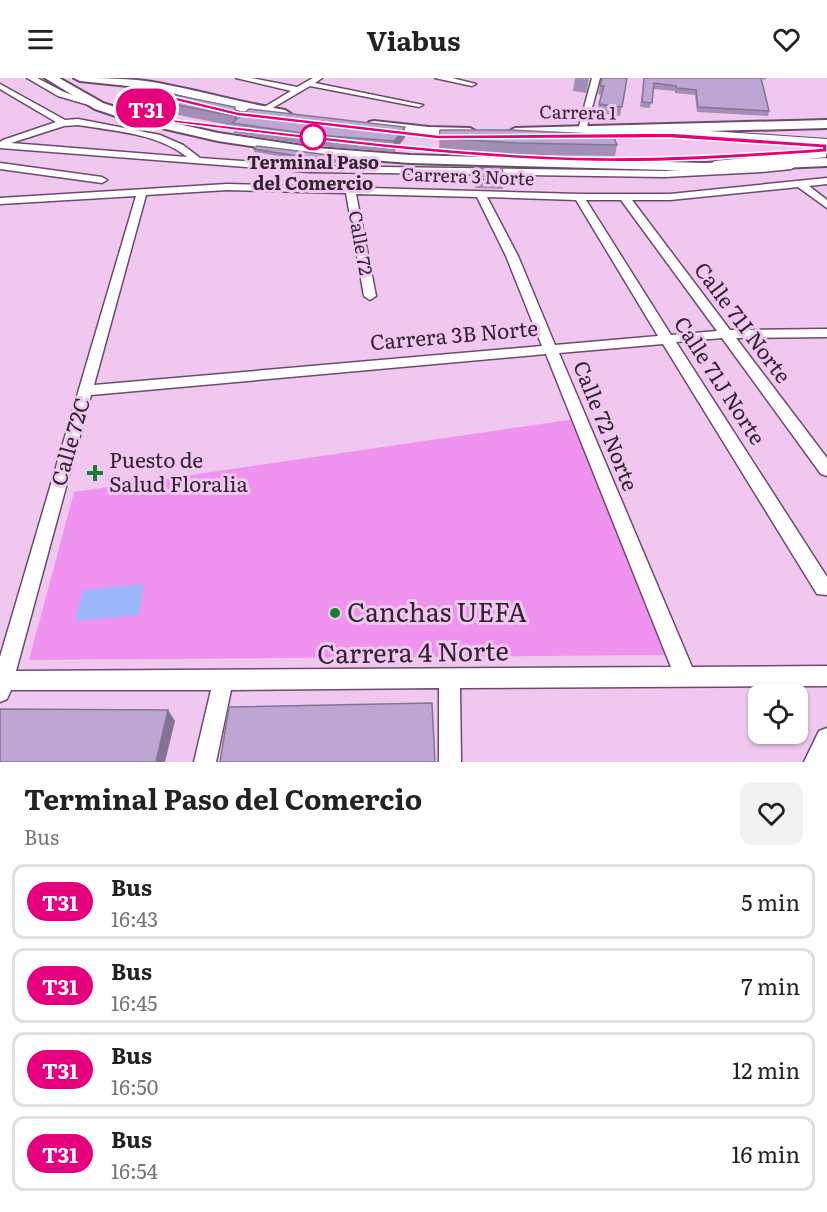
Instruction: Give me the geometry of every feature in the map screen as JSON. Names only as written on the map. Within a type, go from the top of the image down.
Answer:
[{"type":"highway","points":[[80,78],[175,90],[264,111],[300,116]]},
{"type":"highway","points":[[150,78],[175,90]]},
{"type":"highway","points":[[48,82],[99,106],[135,118],[190,132],[317,152],[410,159],[704,167],[827,162]]},
{"type":"highway","points":[[362,124],[429,131],[480,132]]},
{"type":"highway","points":[[544,131],[827,124]]},
{"type":"highway","points":[[742,126],[826,143]]},
{"type":"highway","name":"Carrera 1","points":[[502,132],[544,131]]},
{"type":"highway","points":[[447,170],[528,162]]},
{"type":"main road","name":"Carrera 1","points":[[544,131],[686,132],[826,143]]},
{"type":"main road","points":[[704,167],[751,160],[826,143]]},
{"type":"street","points":[[31,78],[48,82],[70,98],[99,106]]},
{"type":"street","points":[[97,78],[111,82]]},
{"type":"street","points":[[240,78],[266,80],[299,90]]},
{"type":"street","points":[[264,111],[318,78]]},
{"type":"street","points":[[439,78],[472,84]]},
{"type":"street","points":[[582,130],[596,78]]},
{"type":"street","points":[[0,84],[10,82]]},
{"type":"street","points":[[23,83],[48,82]]},
{"type":"street","points":[[0,84],[63,123]]},
{"type":"street","points":[[309,84],[419,105]]},
{"type":"street","points":[[0,144],[63,123],[78,122],[157,137],[180,147],[198,161]]},
{"type":"street","points":[[0,144],[309,169],[665,174],[761,170],[803,164]]},
{"type":"street","points":[[0,166],[102,180]]},
{"type":"street","name":"Carrera 3 Norte","points":[[2,204],[227,187],[625,198],[670,197],[827,182]]},
{"type":"street","points":[[801,184],[827,205]]},
{"type":"street","name":"Calle 72","points":[[351,190],[356,232],[363,255],[370,296]]},
{"type":"street","name":"Calle 72C","points":[[2,684],[142,192]]},
{"type":"street","name":"Calle 72 Norte","points":[[480,194],[512,256],[686,678]]},
{"type":"street","name":"Calle 71J Norte","points":[[579,197],[614,257],[824,588]]},
{"type":"street","name":"Calle 71I Norte","points":[[625,198],[827,470]]},
{"type":"street","name":"Carrera 3B Norte","points":[[86,390],[725,333],[827,333]]},
{"type":"street","name":"Carrera 4 Norte","points":[[2,684],[18,681],[827,676]]},
{"type":"street","points":[[449,680],[450,762]]},
{"type":"street","points":[[205,762],[223,681]]},
{"type":"street","points":[[815,762],[827,739]]},
{"type":"shaded area","points":[[575,419],[672,655],[29,660],[74,492]]},
{"type":"water","points":[[144,584],[139,615],[75,621],[83,590]]},
{"type":"building","points":[[602,78],[627,78],[622,107],[599,104],[604,86],[600,86]]},
{"type":"building","points":[[644,78],[761,78],[769,111],[698,107],[696,90],[654,83],[652,103],[642,102]]},
{"type":"building","points":[[170,94],[235,107],[234,116],[157,101]]},
{"type":"building","points":[[249,109],[405,127],[394,141],[316,135],[232,123]]},
{"type":"building","points":[[440,130],[511,130],[613,135],[617,145],[515,143],[439,138]]},
{"type":"building","points":[[257,146],[354,158],[352,161],[311,158],[254,149]]},
{"type":"building","points":[[475,168],[502,168],[504,180],[475,179]]},
{"type":"building","points":[[432,703],[435,762],[220,762],[229,707]]},
{"type":"building","points":[[0,709],[168,710],[156,762],[0,762]]},
{"type":"bus line","name":"T31","points":[[827,146],[670,135],[524,138],[413,136],[238,114],[176,99],[155,101],[146,109],[152,115],[176,122],[391,147],[483,154],[573,159],[682,160],[827,150]]},
{"type":"place","name":"Terminal Paso del Comercio","points":[[313,137]]},
{"type":"place","name":"Puesto de Salud Floralia","points":[[95,473]]},
{"type":"place","name":"Canchas UEFA","points":[[335,613]]}]
